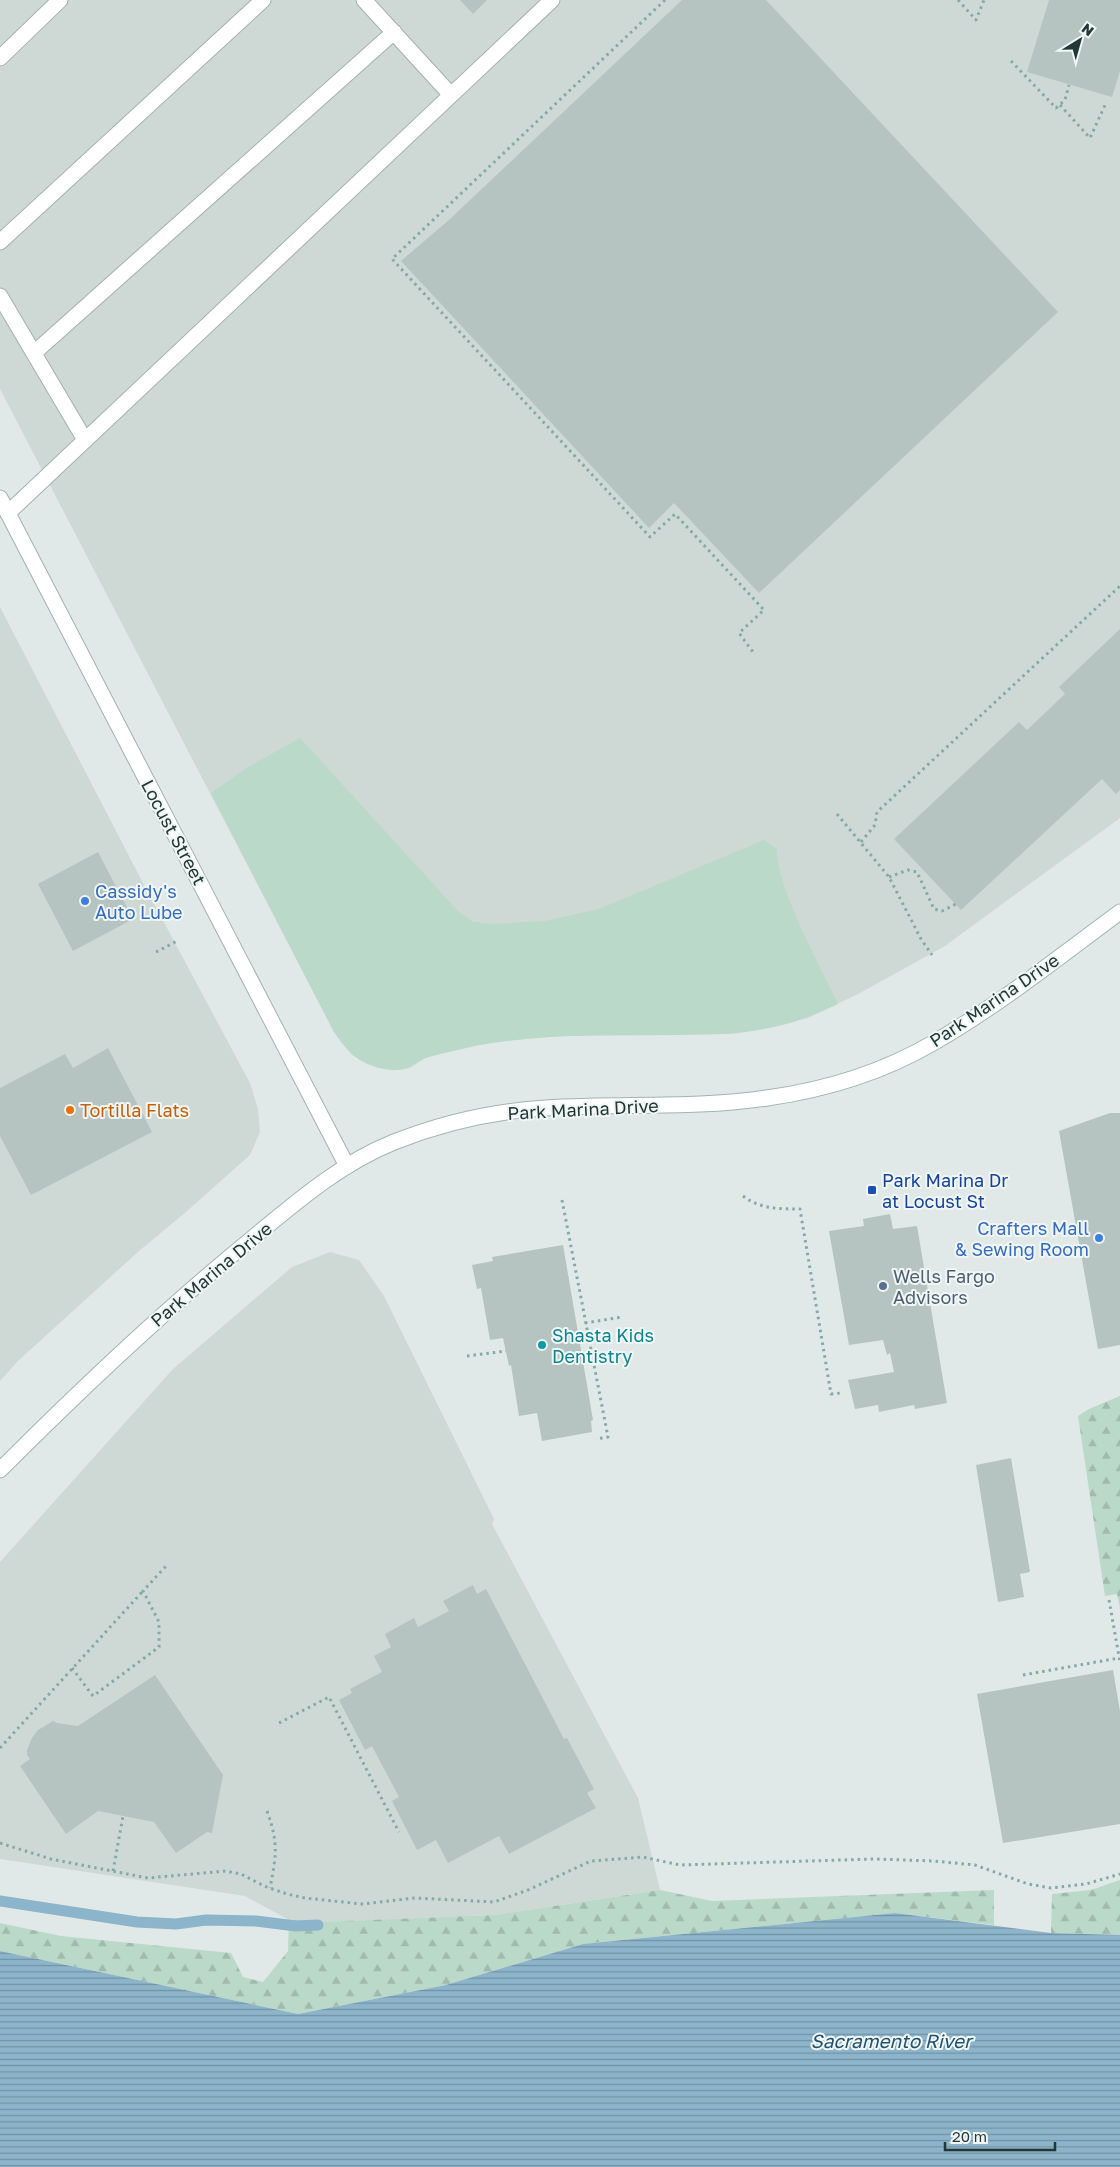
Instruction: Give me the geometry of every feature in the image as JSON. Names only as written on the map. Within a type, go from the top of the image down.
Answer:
[{"type":"main road","points":[[0,58],[60,0]]},
{"type":"main road","points":[[0,242],[263,0]]},
{"type":"main road","points":[[364,0],[451,95]]},
{"type":"main road","points":[[8,513],[552,0]]},
{"type":"main road","points":[[34,353],[394,32]]},
{"type":"main road","points":[[0,296],[85,440]]},
{"type":"main road","name":"Locust Street","points":[[0,498],[347,1166]]},
{"type":"main road","name":"Park Marina Drive","points":[[0,1470],[79,1391],[181,1296],[301,1199],[347,1166],[380,1148],[416,1134],[484,1116],[542,1108],[730,1102],[772,1098],[853,1078],[894,1062],[931,1044],[979,1015],[1118,916]]},
{"type":"path","points":[[664,0],[392,259],[650,537],[675,514],[764,610],[739,633],[753,652]]},
{"type":"path","points":[[958,0],[976,20],[984,0]]},
{"type":"path","points":[[1011,61],[1056,108],[1065,100],[1069,85]]},
{"type":"path","points":[[1060,105],[1090,138],[1106,103]]},
{"type":"path","points":[[862,842],[876,825],[877,812],[1120,586]]},
{"type":"path","points":[[837,814],[889,877],[921,940],[932,955]]},
{"type":"path","points":[[889,877],[908,870],[917,872],[934,909],[942,911],[956,904]]},
{"type":"path","points":[[156,952],[177,941]]},
{"type":"path","points":[[743,1196],[763,1207],[800,1209],[831,1394],[841,1393]]},
{"type":"path","points":[[562,1200],[608,1436],[596,1439]]},
{"type":"path","points":[[585,1323],[622,1317]]},
{"type":"path","points":[[467,1356],[506,1351]]},
{"type":"path","points":[[0,1748],[168,1564]]},
{"type":"path","points":[[72,1668],[93,1696],[159,1647],[159,1622],[143,1591]]},
{"type":"path","points":[[1023,1675],[1120,1660],[1109,1600]]},
{"type":"path","points":[[278,1723],[329,1697],[399,1832]]},
{"type":"path","points":[[267,1811],[277,1854],[270,1888]]},
{"type":"path","points":[[113,1871],[123,1816]]},
{"type":"path","points":[[0,1843],[51,1859],[148,1878],[226,1871],[240,1874],[270,1888],[306,1898],[362,1904],[415,1898],[494,1902],[528,1890],[592,1861],[642,1857],[680,1866],[874,1859],[934,1861],[975,1865],[1028,1884],[1052,1888],[1086,1884],[1120,1874]]},
{"type":"shaded area","points":[[0,0],[1120,0],[1120,818],[945,946],[860,993],[808,1018],[764,1029],[732,1034],[560,1036],[493,1042],[427,1057],[410,1068],[400,1070],[379,1068],[352,1055],[334,1032],[0,389]]},
{"type":"shaded area","points":[[0,607],[144,885],[250,1083],[258,1109],[260,1132],[250,1155],[139,1251],[18,1361],[0,1381]]},
{"type":"shaded area","points":[[330,1252],[359,1260],[384,1296],[494,1519],[492,1524],[638,1798],[660,1890],[494,1915],[318,1922],[289,1920],[245,1896],[0,1859],[0,1562],[173,1369],[292,1267]]},
{"type":"green space","points":[[300,738],[458,911],[473,922],[494,924],[545,921],[599,909],[764,840],[777,849],[778,865],[791,905],[838,1004],[792,1022],[742,1032],[584,1036],[515,1040],[460,1049],[429,1057],[406,1068],[397,1070],[372,1066],[351,1053],[334,1032],[211,793],[248,767]]},
{"type":"green space","points":[[1120,1396],[1120,1608],[1117,1594],[1105,1596],[1078,1416],[1089,1409]]},
{"type":"green space","points":[[1120,1880],[1120,1935],[1051,1933],[1052,1894],[1091,1890]]},
{"type":"green space","points":[[660,1890],[712,1901],[994,1890],[994,1925],[895,1913],[583,1944],[446,1985],[298,2014],[0,1951],[0,1923],[61,1936],[231,1953],[243,1977],[263,1982],[288,1951],[289,1920],[318,1922],[494,1915]]},
{"type":"water","name":"Sacramento River","points":[[895,1913],[1051,1933],[1120,1935],[1120,2167],[0,2167],[0,1951],[298,2014],[446,1985],[583,1944]]},
{"type":"building","points":[[460,0],[487,0],[473,14]]},
{"type":"building","points":[[682,0],[766,0],[1058,312],[759,593],[674,503],[649,528],[401,261],[450,219]]},
{"type":"building","points":[[1049,0],[1120,0],[1120,71],[1112,97],[1027,72]]},
{"type":"building","points":[[1120,629],[1120,790],[1116,794],[1102,779],[961,910],[894,839],[1019,722],[1027,730],[1065,694],[1059,687]]},
{"type":"building","name":"Cassidy's Auto Lube","points":[[98,852],[133,919],[73,951],[38,884]]},
{"type":"building","name":"Tortilla Flats","points":[[108,1048],[152,1132],[31,1195],[0,1136],[0,1088],[65,1054],[73,1068]]},
{"type":"building","name":"Crafters Mall & Sewing Room","points":[[1110,1113],[1120,1113],[1120,1345],[1098,1349],[1059,1131]]},
{"type":"building","name":"Wells Fargo Advisors","points":[[890,1214],[893,1229],[917,1226],[947,1403],[915,1409],[914,1405],[879,1412],[878,1405],[855,1409],[848,1380],[894,1372],[890,1353],[887,1355],[883,1340],[849,1345],[829,1231],[864,1226],[863,1219]]},
{"type":"building","name":"Shasta Kids Dentistry","points":[[563,1245],[593,1420],[591,1421],[592,1432],[542,1441],[537,1413],[519,1416],[511,1365],[509,1366],[503,1338],[490,1340],[481,1288],[477,1289],[472,1265],[493,1261],[492,1257]]},
{"type":"building","points":[[1011,1458],[1030,1572],[1020,1574],[1024,1597],[998,1602],[976,1465]]},
{"type":"building","points":[[473,1585],[477,1594],[486,1589],[564,1739],[567,1738],[594,1789],[587,1793],[596,1808],[509,1854],[499,1836],[448,1863],[436,1840],[417,1850],[392,1801],[399,1797],[372,1746],[365,1750],[339,1700],[352,1693],[350,1689],[382,1672],[374,1656],[391,1647],[385,1634],[414,1618],[418,1627],[449,1611],[443,1601]]},
{"type":"building","points":[[1113,1670],[1120,1711],[1120,1824],[1003,1843],[977,1694]]},
{"type":"building","points":[[155,1675],[223,1775],[212,1833],[207,1832],[176,1853],[154,1822],[98,1811],[66,1834],[20,1766],[30,1759],[27,1755],[27,1750],[32,1738],[38,1730],[53,1721],[78,1726]]},
{"type":"waterway","points":[[0,1901],[137,1922],[176,1924],[206,1920],[256,1921],[296,1926],[318,1925]]},
{"type":"place","name":"Cassidy's Auto Lube","points":[[85,901]]},
{"type":"place","name":"Tortilla Flats","points":[[70,1110]]},
{"type":"place","name":"Park Marina Dr at Locust St","points":[[872,1190]]},
{"type":"place","name":"Crafters Mall & Sewing Room","points":[[1099,1238]]},
{"type":"place","name":"Wells Fargo Advisors","points":[[883,1286]]},
{"type":"place","name":"Shasta Kids Dentistry","points":[[542,1345]]}]
